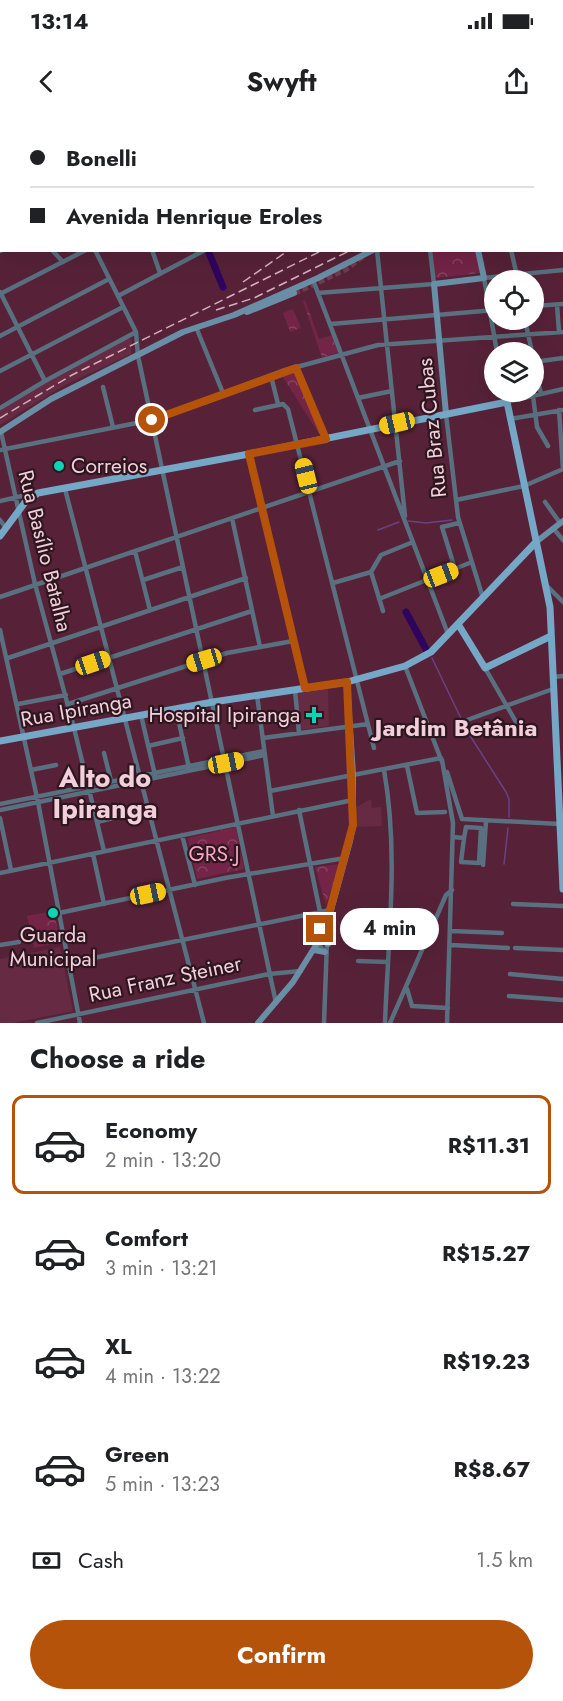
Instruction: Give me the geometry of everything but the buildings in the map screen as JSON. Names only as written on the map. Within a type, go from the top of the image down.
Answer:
[{"type":"main road","points":[[234,315],[371,252]]},
{"type":"main road","points":[[434,284],[484,278],[478,252]]},
{"type":"main road","name":"Rua Braz Cubas","points":[[434,284],[446,414]]},
{"type":"main road","points":[[0,432],[51,399],[196,327],[258,309],[294,293]]},
{"type":"main road","points":[[0,536],[18,511],[38,493],[249,454],[507,402],[550,607],[557,758],[560,773],[563,889]]},
{"type":"main road","name":"Rua Ipiranga","points":[[0,741],[213,702],[347,682],[405,666],[426,656],[536,542],[561,522]]},
{"type":"main road","points":[[458,624],[484,668],[551,636]]},
{"type":"main road","points":[[302,969],[329,912],[352,829],[353,775],[347,682]]},
{"type":"main road","points":[[328,944],[329,912]]},
{"type":"main road","points":[[322,930],[328,921]]},
{"type":"main road","points":[[258,1023],[302,969],[317,941]]},
{"type":"main road","points":[[314,950],[326,955]]},
{"type":"street","points":[[54,252],[63,262]]},
{"type":"street","points":[[45,381],[0,293],[82,252]]},
{"type":"street","points":[[96,252],[136,332],[138,356],[276,1003]]},
{"type":"street","points":[[153,252],[160,273]]},
{"type":"street","points":[[190,252],[192,257]]},
{"type":"street","points":[[118,296],[201,252]]},
{"type":"street","points":[[375,252],[382,289],[406,525]]},
{"type":"street","name":"Rua Braz Cubas","points":[[430,252],[434,284]]},
{"type":"street","points":[[511,252],[515,270]]},
{"type":"street","points":[[544,271],[563,270]]},
{"type":"street","points":[[0,336],[109,279]]},
{"type":"street","points":[[313,280],[448,634]]},
{"type":"street","points":[[318,293],[434,284]]},
{"type":"street","points":[[544,306],[563,304]]},
{"type":"street","points":[[2,450],[152,420],[280,372],[341,353],[386,344],[561,332],[556,305]]},
{"type":"street","points":[[0,371],[123,307]]},
{"type":"street","points":[[331,324],[484,311]]},
{"type":"street","points":[[196,327],[223,393]]},
{"type":"street","points":[[494,330],[496,342]]},
{"type":"street","points":[[527,330],[530,342]]},
{"type":"street","points":[[0,408],[136,332]]},
{"type":"street","points":[[544,361],[563,358]]},
{"type":"street","points":[[296,368],[326,439]]},
{"type":"street","points":[[272,375],[278,404]]},
{"type":"street","points":[[103,387],[113,427]]},
{"type":"street","points":[[544,393],[563,389]]},
{"type":"street","points":[[358,398],[392,391]]},
{"type":"street","points":[[534,402],[540,435],[548,446]]},
{"type":"street","points":[[255,410],[278,404],[285,404],[288,409],[374,748]]},
{"type":"street","points":[[456,500],[524,486],[548,478],[563,469],[561,410],[510,419]]},
{"type":"street","name":"Rua Braz Cubas","points":[[446,414],[459,523],[483,598]]},
{"type":"street","name":"Rua Basílio Batalha","points":[[0,432],[2,450],[35,584],[66,695],[104,851]]},
{"type":"street","points":[[249,454],[305,688]]},
{"type":"street","points":[[0,597],[400,461]]},
{"type":"street","points":[[65,489],[204,1023]]},
{"type":"street","points":[[0,501],[38,493]]},
{"type":"street","points":[[545,502],[561,522]]},
{"type":"street","points":[[232,518],[260,647]]},
{"type":"street","points":[[0,520],[6,528]]},
{"type":"street","points":[[455,569],[442,527],[459,523]]},
{"type":"street","points":[[553,528],[563,540]]},
{"type":"street","points":[[333,583],[371,572],[381,555],[413,542]]},
{"type":"street","points":[[135,551],[150,610]]},
{"type":"street","points":[[379,599],[472,562]]},
{"type":"street","points":[[143,580],[183,567]]},
{"type":"street","points":[[371,572],[383,611]]},
{"type":"street","points":[[8,658],[246,578]]},
{"type":"street","points":[[546,585],[562,601],[550,607]]},
{"type":"street","points":[[60,674],[252,611]]},
{"type":"street","points":[[0,630],[18,704],[80,1022]]},
{"type":"street","points":[[68,704],[204,660],[293,641]]},
{"type":"street","points":[[405,666],[452,784],[460,816],[465,820],[560,824]]},
{"type":"street","points":[[484,668],[516,722]]},
{"type":"street","points":[[553,677],[563,676]]},
{"type":"street","points":[[467,720],[553,689]]},
{"type":"street","points":[[295,690],[299,733]]},
{"type":"street","points":[[18,704],[66,695]]},
{"type":"street","points":[[257,695],[273,816]]},
{"type":"street","points":[[176,709],[189,768]]},
{"type":"street","points":[[141,715],[155,775]]},
{"type":"street","points":[[263,738],[368,724]]},
{"type":"street","points":[[148,746],[183,738]]},
{"type":"street","points":[[104,753],[111,781]]},
{"type":"street","points":[[0,804],[37,799],[264,753]]},
{"type":"street","points":[[557,758],[563,764]]},
{"type":"street","points":[[270,790],[441,759]]},
{"type":"street","points":[[441,759],[453,811],[447,1023]]},
{"type":"street","points":[[31,770],[56,765]]},
{"type":"street","points":[[407,766],[417,813],[445,812]]},
{"type":"street","points":[[384,770],[392,836],[385,1023]]},
{"type":"street","points":[[89,788],[111,781],[119,782]]},
{"type":"street","points":[[0,810],[37,799]]},
{"type":"street","points":[[0,873],[353,800]]},
{"type":"street","points":[[97,822],[149,809]]},
{"type":"street","points":[[299,810],[320,912]]},
{"type":"street","points":[[0,818],[11,870]]},
{"type":"street","points":[[483,865],[486,821]]},
{"type":"street","points":[[466,827],[481,828],[479,863],[461,862],[464,838],[466,827]]},
{"type":"street","points":[[182,835],[195,885]]},
{"type":"street","points":[[453,837],[464,838]]},
{"type":"street","points":[[93,854],[104,904]]},
{"type":"street","points":[[59,913],[248,873],[345,858]]},
{"type":"street","points":[[390,1023],[446,895],[452,890]]},
{"type":"street","points":[[513,904],[563,906]]},
{"type":"street","points":[[69,963],[329,912]]},
{"type":"street","points":[[322,930],[328,944],[324,1023]]},
{"type":"street","points":[[451,931],[502,933]]},
{"type":"street","points":[[317,941],[326,955]]},
{"type":"street","points":[[0,945],[19,942]]},
{"type":"street","points":[[451,945],[563,950]]},
{"type":"street","points":[[358,961],[387,962]]},
{"type":"street","name":"Rua Franz Steiner","points":[[37,1023],[302,969]]},
{"type":"street","points":[[510,974],[563,979]]},
{"type":"street","points":[[406,988],[412,1006],[448,1008]]},
{"type":"street","points":[[509,996],[563,1000]]},
{"type":"shaded area","points":[[128,338],[132,339],[131,354],[63,386],[0,425],[0,411],[4,408],[53,378]]},
{"type":"shaded area","name":"Hospital Ipiranga","points":[[328,688],[329,726],[300,730],[297,692]]},
{"type":"shaded area","points":[[371,799],[372,808],[381,807],[382,826],[355,827],[355,808]]},
{"type":"shaded area","points":[[60,947],[73,1011],[13,1023],[0,1023],[0,959]]},
{"type":"green space","points":[[432,252],[476,252],[480,273],[435,278]]},
{"type":"green space","points":[[305,300],[319,339],[333,335],[339,352],[322,358],[303,301]]},
{"type":"green space","points":[[293,309],[301,328],[290,332],[283,313]]},
{"type":"green space","points":[[289,371],[297,376],[321,432],[319,434],[281,374]]},
{"type":"green space","name":"GRS.J","points":[[236,827],[244,869],[197,879],[188,838]]},
{"type":"green space","points":[[340,864],[326,905],[315,867]]},
{"type":"green space","points":[[53,911],[61,942],[34,948],[27,916]]},
{"type":"waterway","points":[[209,253],[223,287]]},
{"type":"waterway","points":[[408,521],[426,523],[452,520]]},
{"type":"waterway","points":[[378,530],[399,522]]},
{"type":"waterway","points":[[406,612],[427,651]]},
{"type":"waterway","points":[[432,658],[467,731],[506,792],[509,799],[509,817]]},
{"type":"waterway","points":[[504,864],[508,828]]},
{"type":"tunnel","points":[[294,293],[346,269],[363,256]]},
{"type":"railway","points":[[243,282],[286,252]]},
{"type":"railway","points":[[0,418],[72,375],[319,252]]},
{"type":"railway","points":[[216,310],[254,298],[347,252]]},
{"type":"place","name":"Correios","points":[[59,466]]},
{"type":"place","name":"Hospital Ipiranga","points":[[314,715]]},
{"type":"place","name":"Guarda Municipal","points":[[53,913]]},
{"type":"district","name":"Jardim Betânia","points":[[456,727]]},
{"type":"district","name":"Alto do Ipiranga","points":[[105,792]]},
{"type":"route","points":[[152,420],[282,371],[296,368],[326,439],[249,454],[305,688],[347,682],[353,775],[353,825],[330,910],[320,929]]}]
